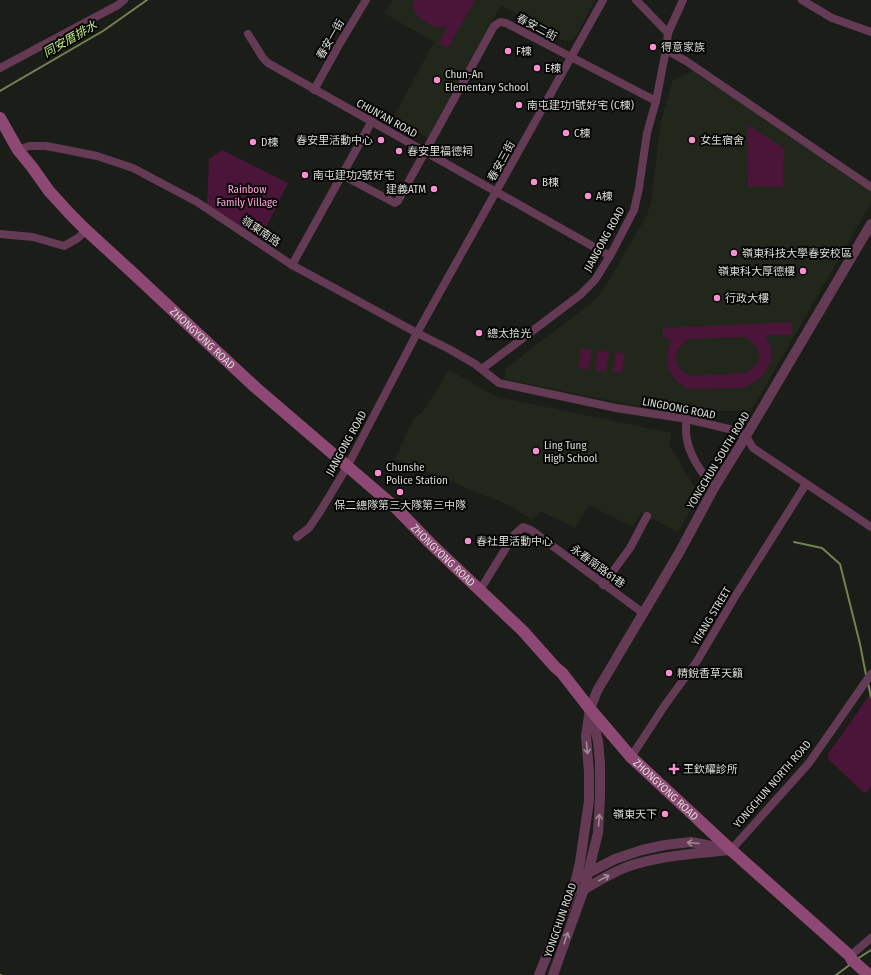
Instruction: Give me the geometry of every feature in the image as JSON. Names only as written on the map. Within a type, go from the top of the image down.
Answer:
[{"type":"main road","name":"ZHONGYONG ROAD","points":[[0,118],[18,150],[49,191],[86,230],[255,387],[396,508],[430,543],[523,631],[562,673],[590,709],[631,757],[731,850],[868,973]]},
{"type":"street","points":[[0,68],[118,5],[124,0]]},
{"type":"street","name":"春安一街","points":[[314,90],[340,42],[366,0]]},
{"type":"street","name":"春安三街","points":[[418,333],[603,0]]},
{"type":"street","points":[[636,0],[668,33]]},
{"type":"street","name":"JIANGONG ROAD","points":[[482,369],[580,295],[595,280],[610,256],[634,210],[639,188],[647,133],[656,101],[668,33],[683,0]]},
{"type":"street","points":[[802,0],[832,18],[871,32]]},
{"type":"street","name":"春安二街","points":[[342,175],[395,203],[398,201],[494,26],[500,22],[506,23],[656,101]]},
{"type":"street","name":"CHUN’AN ROAD","points":[[248,34],[262,58],[268,63],[610,256]]},
{"type":"street","points":[[666,50],[686,61],[871,186]]},
{"type":"street","points":[[292,265],[372,121]]},
{"type":"street","name":"嶺東南路","points":[[18,150],[29,146],[46,146],[98,156],[133,168],[197,202],[292,265],[456,353],[482,369]]},
{"type":"street","name":"YONGCHUN SOUTH ROAD","points":[[576,880],[589,801],[589,772],[586,736],[590,709],[597,691],[679,553],[714,488],[871,224]]},
{"type":"street","points":[[0,234],[33,237],[64,246],[78,238],[86,230]]},
{"type":"street","name":"JIANGONG ROAD","points":[[297,537],[309,528],[347,467],[418,333]]},
{"type":"street","name":"LINGDONG ROAD","points":[[482,369],[499,383],[616,408],[686,419],[729,429],[746,436]]},
{"type":"street","points":[[686,419],[686,432],[690,449],[699,468],[714,488]]},
{"type":"street","points":[[746,436],[753,448],[871,527]]},
{"type":"street","name":"YIFANG STREET","points":[[631,757],[649,728],[697,661],[736,595],[806,484]]},
{"type":"street","points":[[603,584],[630,548],[647,516]]},
{"type":"street","name":"永春南路61巷","points":[[480,590],[514,535],[523,527],[531,530],[643,613]]},
{"type":"street","name":"YONGCHUN NORTH ROAD","points":[[731,850],[809,763],[871,674]]},
{"type":"street","points":[[588,872],[598,833],[600,798],[598,741],[590,709]]},
{"type":"street","points":[[576,880],[588,872],[615,859],[642,850],[665,845],[691,842],[731,850]]},
{"type":"street","points":[[570,896],[617,871],[636,864],[667,857],[731,850]]},
{"type":"street","name":"YONGCHUN ROAD","points":[[553,975],[584,889],[588,872]]},
{"type":"street","name":"YONGCHUN ROAD","points":[[539,975],[576,880]]},
{"type":"street","points":[[851,958],[871,938]]},
{"type":"shaded area","name":"Chun-An Elementary School","points":[[393,0],[595,0],[574,40],[564,41],[501,5],[428,138],[393,118],[434,42],[384,13]]},
{"type":"shaded area","name":"嶺東科技大學春安校區","points":[[693,71],[871,189],[871,203],[751,411],[677,411],[625,404],[505,379],[505,369],[596,299],[603,290],[647,215],[651,202],[661,121],[673,80]]},
{"type":"shaded area","name":"Ling Tung High School","points":[[449,370],[497,397],[672,433],[669,444],[699,495],[678,532],[641,513],[633,527],[589,505],[575,528],[540,511],[532,520],[509,505],[395,459],[414,418],[423,412]]},
{"type":"green space","points":[[415,0],[475,0],[448,48],[439,43],[448,26],[434,26],[420,18],[414,10],[413,3]]},
{"type":"green space","points":[[747,125],[784,148],[783,187],[748,186]]},
{"type":"green space","name":"Rainbow Family Village","points":[[222,150],[288,183],[260,239],[207,205],[209,159]]},
{"type":"green space","points":[[792,322],[792,335],[765,335],[770,344],[772,358],[766,371],[758,380],[751,384],[742,388],[688,389],[677,382],[667,364],[668,349],[672,339],[663,338],[663,328]],"holes":[[[745,337],[751,341],[758,350],[759,355],[756,365],[745,373],[691,376],[679,368],[677,364],[676,359],[679,349],[689,339]]]},
{"type":"green space","points":[[581,348],[592,350],[589,370],[578,368]]},
{"type":"green space","points":[[598,350],[609,352],[606,372],[595,370]]},
{"type":"green space","points":[[616,352],[625,354],[622,373],[613,371]]},
{"type":"green space","points":[[871,693],[871,786],[867,792],[864,793],[828,759],[828,754]]},
{"type":"waterway","name":"同安厝排水","points":[[0,91],[103,31],[147,0]]},
{"type":"waterway","points":[[794,542],[822,548],[840,564],[860,644],[866,675]]},
{"type":"waterway","points":[[868,683],[871,697]]},
{"type":"waterway","points":[[857,959],[871,950]]},
{"type":"waterway","points":[[836,975],[851,964]]},
{"type":"place","name":"得意家族","points":[[653,47]]},
{"type":"place","name":"F棟","points":[[508,51]]},
{"type":"place","name":"E棟","points":[[537,68]]},
{"type":"place","name":"Chun-An Elementary School","points":[[437,80]]},
{"type":"place","name":"南屯建功1號好宅 (C棟)","points":[[519,105]]},
{"type":"place","name":"C棟","points":[[566,133]]},
{"type":"place","name":"春安里活動中心","points":[[381,140]]},
{"type":"place","name":"女生宿舍","points":[[692,140]]},
{"type":"place","name":"D棟","points":[[253,142]]},
{"type":"place","name":"春安里福德祠","points":[[399,151]]},
{"type":"place","name":"南屯建功2號好宅","points":[[305,175]]},
{"type":"place","name":"B棟","points":[[534,182]]},
{"type":"place","name":"建義ATM","points":[[434,189]]},
{"type":"place","name":"A棟","points":[[588,196]]},
{"type":"place","name":"嶺東科技大學春安校區","points":[[734,253]]},
{"type":"place","name":"嶺東科大厚德樓","points":[[803,271]]},
{"type":"place","name":"行政大樓","points":[[717,298]]},
{"type":"place","name":"總太拾光","points":[[479,333]]},
{"type":"place","name":"Ling Tung High School","points":[[536,451]]},
{"type":"place","name":"Chunshe Police Station","points":[[378,473]]},
{"type":"place","name":"保二總隊第三大隊第三中隊","points":[[400,492]]},
{"type":"place","name":"春社里活動中心","points":[[468,541]]},
{"type":"place","name":"精銳香草天籟","points":[[669,673]]},
{"type":"place","name":"王欽耀診所","points":[[674,769]]},
{"type":"place","name":"嶺東天下","points":[[665,814]]}]
